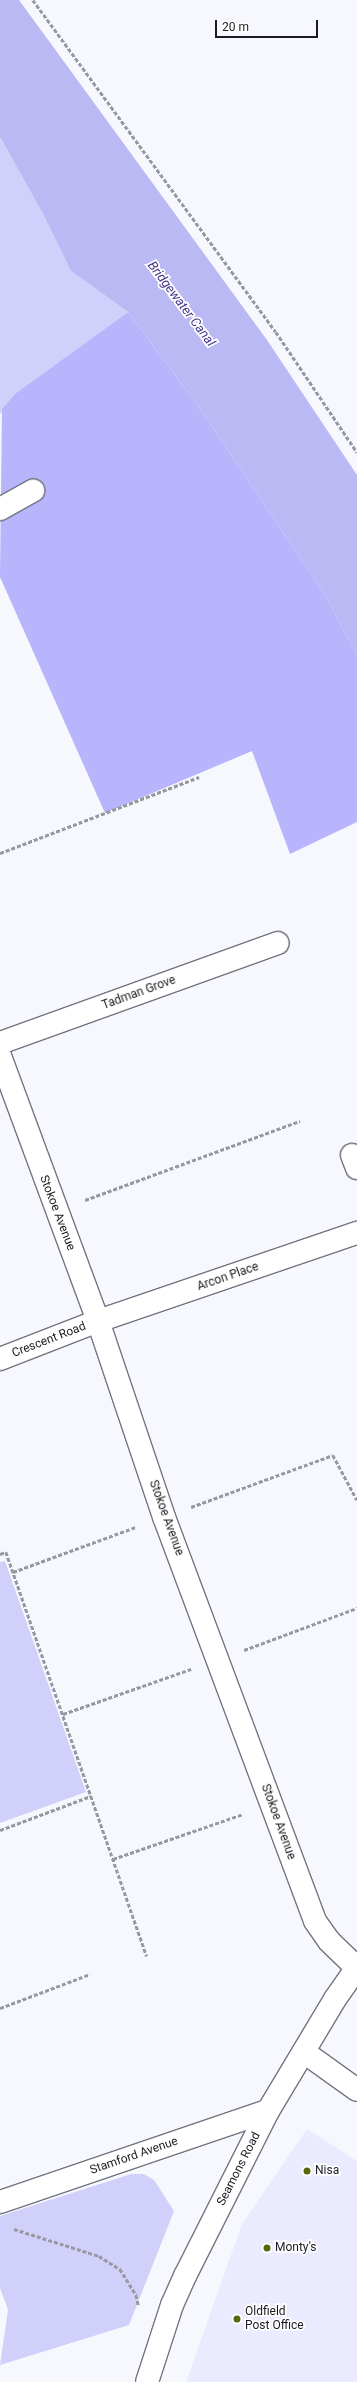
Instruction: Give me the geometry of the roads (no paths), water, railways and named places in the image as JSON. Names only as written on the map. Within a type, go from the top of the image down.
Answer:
[{"type":"street","points":[[0,508],[33,492]]},
{"type":"street","name":"Tadman Grove","points":[[0,1043],[278,944]]},
{"type":"street","name":"Stokoe Avenue","points":[[0,1056],[56,1211],[98,1321],[164,1517],[315,1921],[329,1941],[352,1963],[357,1964]]},
{"type":"street","name":"Arcon Place","points":[[98,1321],[357,1233]]},
{"type":"street","name":"Crescent Road","points":[[0,1359],[98,1321]]},
{"type":"street","name":"Seamons Road","points":[[147,2382],[172,2305],[186,2274],[268,2111],[335,1999],[357,1968]]},
{"type":"street","points":[[304,2052],[357,2090]]},
{"type":"street","name":"Stamford Avenue","points":[[0,2202],[268,2111]]},
{"type":"water","name":"Bridgewater Canal","points":[[0,0],[19,0],[267,340],[357,475],[357,656],[326,596],[199,407],[128,312],[71,271],[43,214],[0,137]]},
{"type":"place","name":"Nisa","points":[[307,2171]]},
{"type":"place","name":"Monty's","points":[[267,2248]]},
{"type":"place","name":"Oldfield Post Office","points":[[237,2319]]}]
